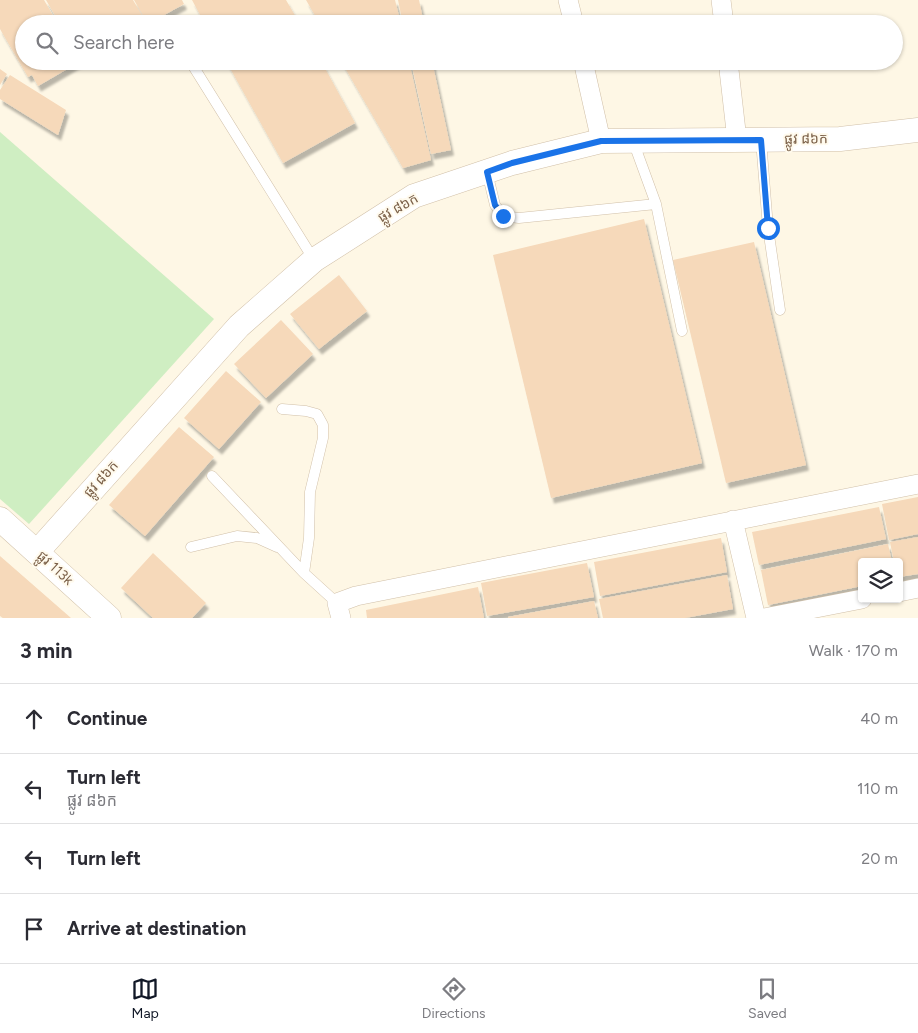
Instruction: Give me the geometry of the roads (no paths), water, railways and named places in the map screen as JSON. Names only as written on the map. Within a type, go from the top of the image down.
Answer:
[{"type":"street","points":[[568,0],[572,15]]},
{"type":"street","points":[[721,0],[723,15]]},
{"type":"street","points":[[585,70],[601,141]]},
{"type":"street","points":[[729,70],[737,140]]},
{"type":"street","name":"ផ្លូវ ៨៦ក","points":[[37,552],[239,326],[314,260],[414,196],[512,163],[601,141],[840,139],[918,130]]},
{"type":"street","points":[[339,611],[356,596],[918,484]]},
{"type":"street","name":"ផ្លូវ 113k","points":[[0,520],[109,618]]},
{"type":"street","points":[[733,520],[756,618]]},
{"type":"street","points":[[903,591],[918,588]]},
{"type":"street","points":[[764,618],[858,600]]},
{"type":"lane","points":[[196,70],[314,260]]},
{"type":"lane","points":[[761,140],[768,228],[780,310]]},
{"type":"lane","points":[[633,141],[656,204],[682,332]]},
{"type":"lane","points":[[487,172],[495,205],[503,216],[518,218],[656,204]]},
{"type":"lane","points":[[282,409],[317,414],[323,425],[323,438],[310,492],[304,573]]},
{"type":"lane","points":[[212,476],[339,611]]},
{"type":"lane","points":[[191,548],[237,536],[257,538],[284,551]]}]
